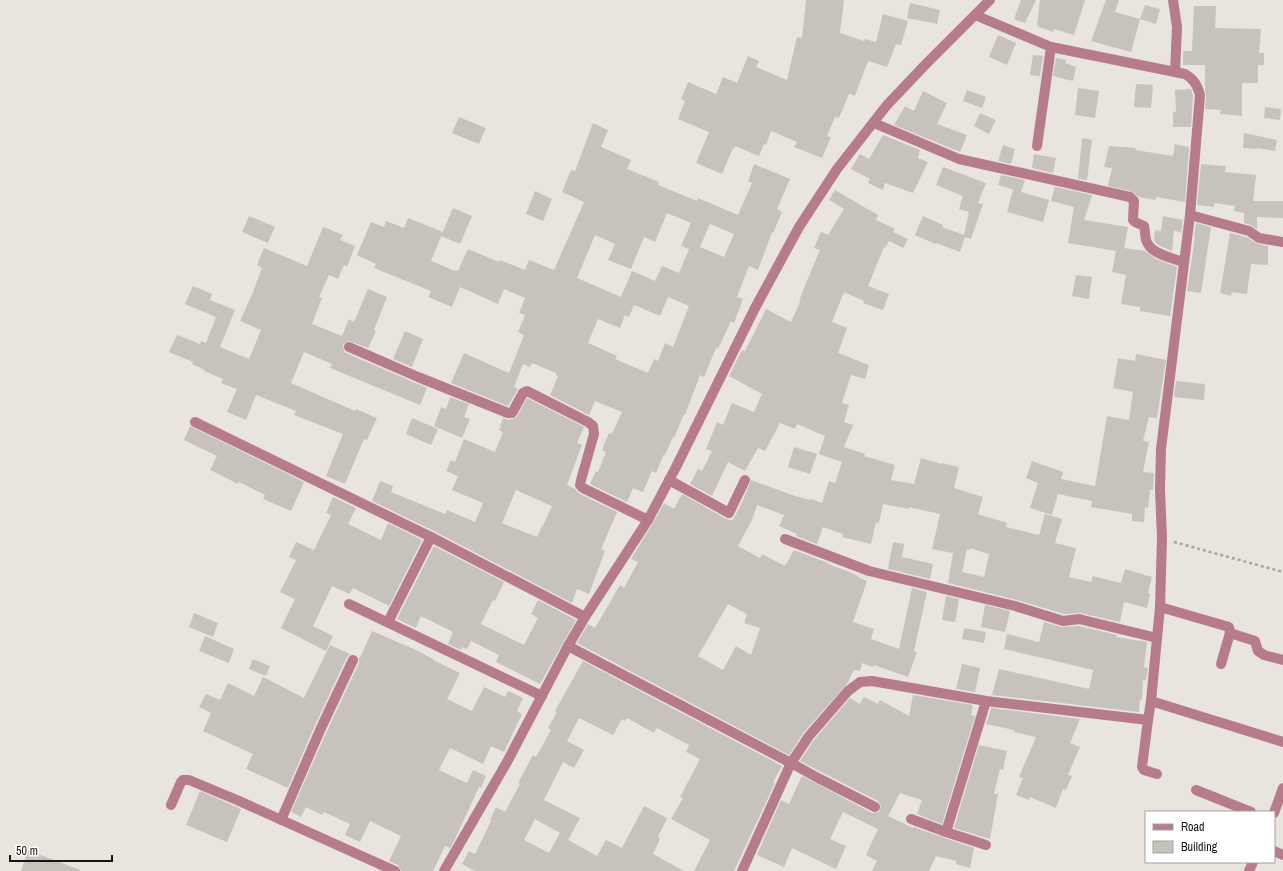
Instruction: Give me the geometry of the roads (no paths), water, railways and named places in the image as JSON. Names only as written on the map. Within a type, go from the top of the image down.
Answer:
[{"type":"street","points":[[444,871],[507,762],[568,646],[648,520],[755,308],[799,227],[838,169],[892,99],[990,0]]},
{"type":"street","points":[[1173,0],[1177,27],[1175,72]]},
{"type":"street","points":[[975,15],[1050,47],[1185,74],[1192,78],[1196,83],[1200,95],[1190,215],[1161,450],[1160,489],[1162,538],[1160,607],[1151,701],[1142,767],[1144,770],[1157,774]]},
{"type":"street","points":[[1037,146],[1050,47]]},
{"type":"street","points":[[874,123],[959,159],[1130,196],[1134,201],[1133,220],[1144,226],[1148,246],[1163,255],[1184,262]]},
{"type":"street","points":[[1190,215],[1249,231],[1260,238],[1283,242]]},
{"type":"street","points":[[349,347],[418,378],[508,413],[512,414],[523,392],[527,391],[588,422],[593,426],[594,434],[580,485],[583,488],[648,520]]},
{"type":"street","points":[[195,422],[432,537],[585,617]]},
{"type":"street","points":[[669,480],[729,513],[745,480]]},
{"type":"street","points":[[388,622],[432,537]]},
{"type":"street","points":[[785,540],[869,570],[1015,606],[1063,621],[1079,619],[1158,638]]},
{"type":"street","points":[[349,604],[542,696]]},
{"type":"street","points":[[1160,607],[1229,628],[1230,633],[1220,664]]},
{"type":"street","points":[[1230,633],[1255,641],[1258,651],[1264,655],[1283,660]]},
{"type":"street","points":[[568,646],[875,807]]},
{"type":"street","points":[[281,820],[353,660]]},
{"type":"street","points":[[742,871],[791,763],[809,736],[848,691],[860,682],[872,682],[986,701],[1148,720]]},
{"type":"street","points":[[946,832],[986,701]]},
{"type":"street","points":[[1151,701],[1283,742]]},
{"type":"street","points":[[171,805],[181,782],[186,780],[237,800],[394,871]]},
{"type":"street","points":[[1275,811],[1283,788]]},
{"type":"street","points":[[1196,790],[1248,811]]},
{"type":"street","points":[[911,819],[986,845]]}]
